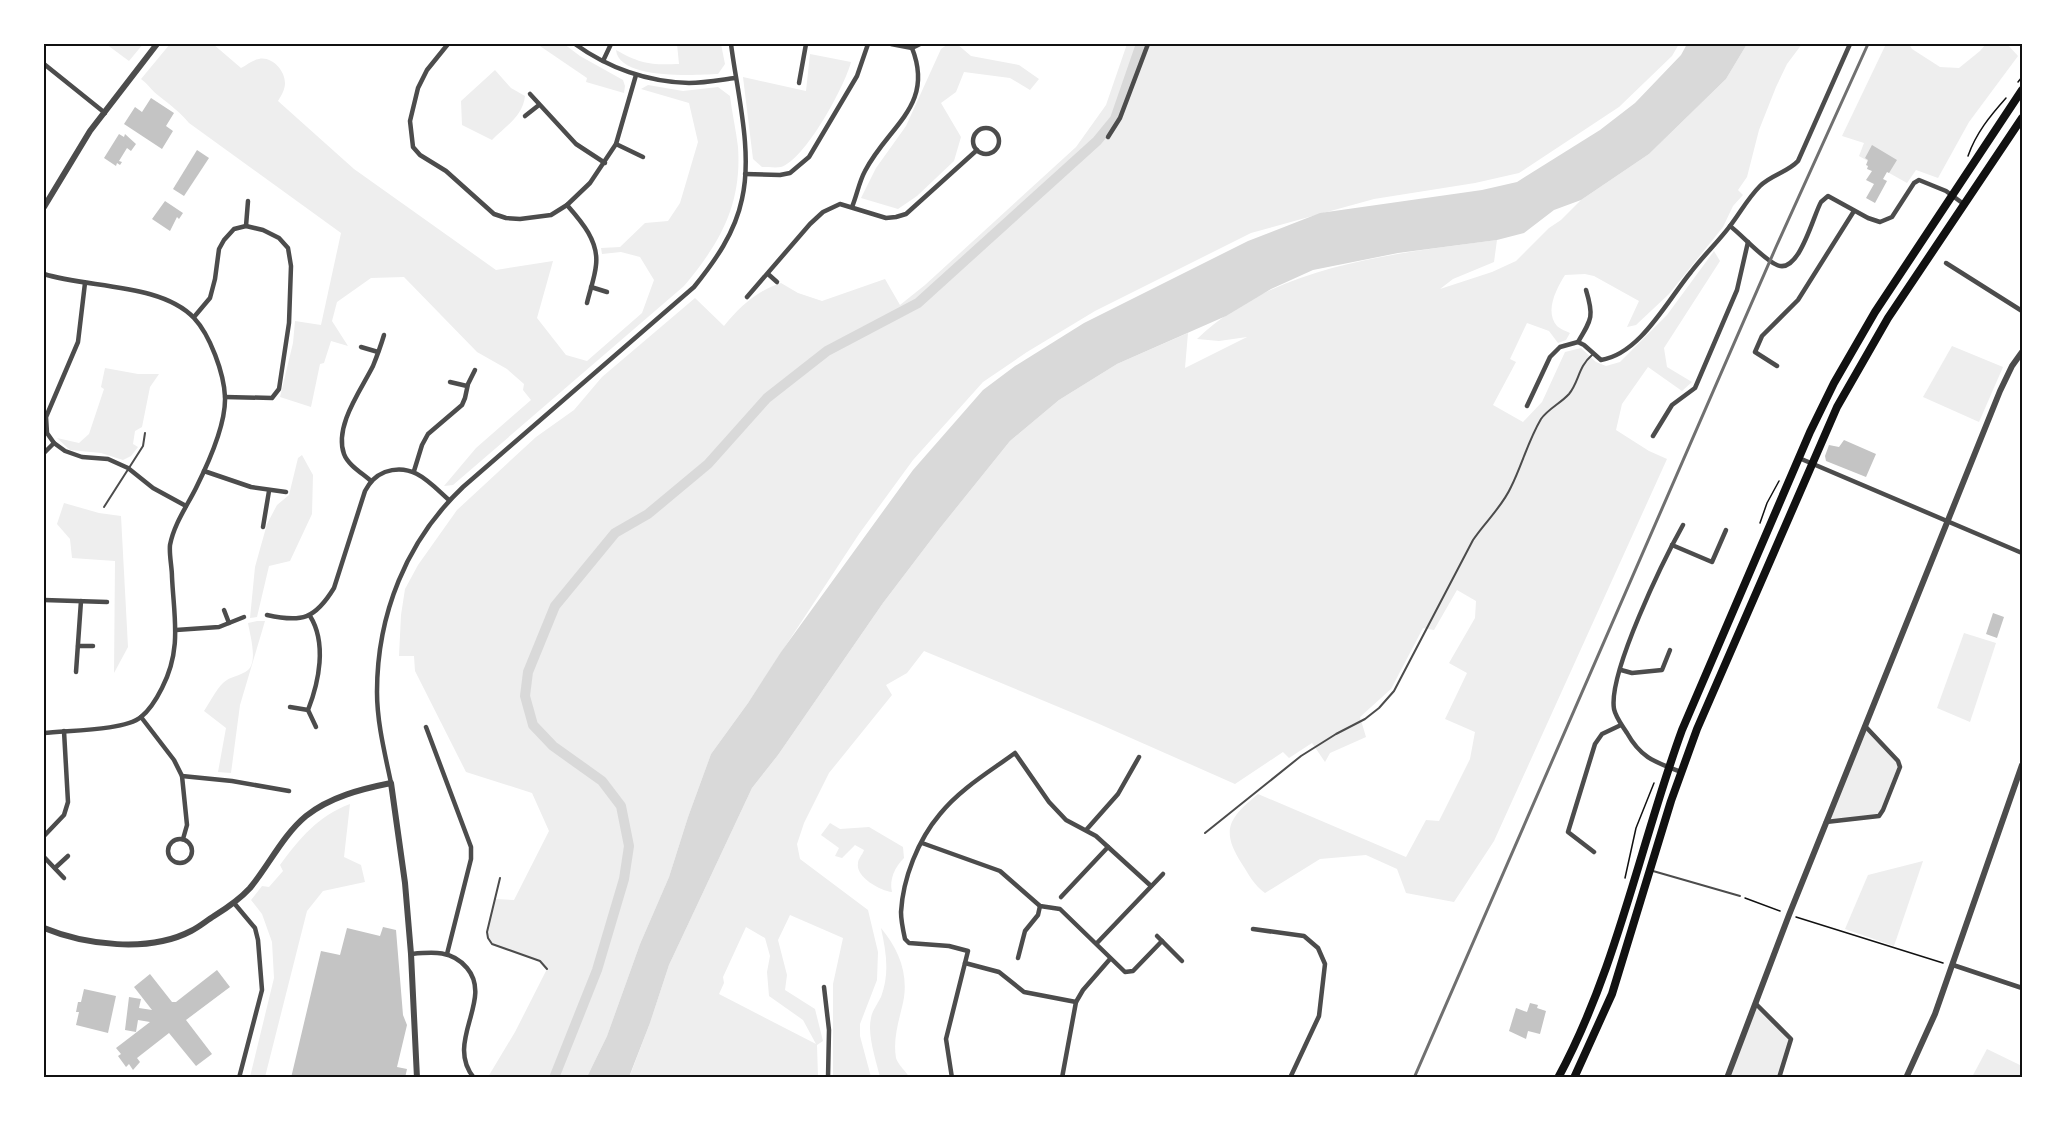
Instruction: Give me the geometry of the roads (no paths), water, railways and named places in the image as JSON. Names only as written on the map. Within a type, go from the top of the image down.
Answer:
[{"type":"main road","points":[[1558,1077],[1575,1044],[1606,968],[1668,767],[1682,730],[1799,458],[1834,383],[1861,335],[2022,90]]},
{"type":"main road","points":[[1574,1077],[1612,994],[1681,772],[1706,706],[1838,407],[1865,356],[1929,254],[1965,205],[2022,118]]},
{"type":"street","points":[[44,207],[78,148],[157,44]]},
{"type":"street","points":[[448,44],[427,70],[418,88],[410,121],[413,147],[420,155],[446,171],[494,214],[506,218],[520,219],[551,214],[567,205],[590,183],[616,144],[636,75]]},
{"type":"street","points":[[575,44],[636,75],[663,81],[690,83],[735,78]]},
{"type":"street","points":[[603,60],[611,44]]},
{"type":"street","points":[[417,1077],[405,882],[377,694],[380,647],[396,585],[418,542],[449,500],[694,287],[710,268],[731,232],[742,200],[745,174],[745,144],[731,44]]},
{"type":"street","points":[[799,83],[806,44]]},
{"type":"street","points":[[745,174],[790,173],[809,157],[857,76],[868,44]]},
{"type":"street","points":[[891,44],[912,48],[920,44]]},
{"type":"street","points":[[1108,137],[1120,118],[1148,44]]},
{"type":"street","points":[[1527,406],[1550,357],[1560,347],[1578,342],[1600,360],[1625,352],[1670,302],[1690,273],[1762,184],[1793,166],[1798,160],[1850,44]]},
{"type":"street","points":[[852,207],[865,171],[909,109],[916,95],[920,79],[912,48]]},
{"type":"street","points":[[44,64],[105,112]]},
{"type":"street","points":[[530,94],[576,144],[605,163]]},
{"type":"street","points":[[525,116],[539,105]]},
{"type":"street","points":[[990,128],[996,132],[999,143],[996,151],[984,154],[977,150],[973,140],[979,130],[990,128]]},
{"type":"street","points":[[616,144],[643,157]]},
{"type":"street","points":[[747,297],[823,212],[840,204],[885,218],[906,214],[977,150]]},
{"type":"street","points":[[1730,226],[1775,265],[1786,266],[1798,255],[1818,206],[1828,196],[1880,222],[1888,220],[1915,182],[1919,180],[1933,185],[1965,205]]},
{"type":"street","points":[[246,226],[248,201]]},
{"type":"street","points":[[567,205],[586,228],[597,262],[587,303]]},
{"type":"street","points":[[1777,366],[1755,352],[1761,336],[1798,300],[1854,211]]},
{"type":"street","points":[[194,317],[210,298],[219,249],[234,229],[246,226],[262,230],[279,238],[288,248],[291,266],[289,323],[279,389],[272,398],[225,397]]},
{"type":"street","points":[[1653,436],[1672,405],[1695,388],[1737,290],[1749,242]]},
{"type":"street","points":[[1946,263],[2022,311]]},
{"type":"street","points":[[44,274],[140,291],[161,298],[194,317],[208,338],[215,355],[225,397],[222,420],[204,471],[173,532],[170,548],[176,630],[174,659],[156,700],[141,717],[117,726],[44,733]]},
{"type":"street","points":[[768,274],[777,282]]},
{"type":"street","points":[[85,283],[78,342],[46,417],[47,433],[54,444],[72,455],[108,459],[128,468],[140,479],[186,506]]},
{"type":"street","points":[[591,287],[607,292]]},
{"type":"street","points":[[1578,342],[1588,326],[1592,310],[1586,290]]},
{"type":"street","points":[[371,481],[352,466],[344,455],[342,438],[351,407],[384,335]]},
{"type":"street","points":[[361,346],[378,352]]},
{"type":"street","points":[[1727,1077],[1826,822],[2000,391],[2012,366],[2022,352]]},
{"type":"street","points":[[414,471],[428,434],[462,405],[467,386],[475,370]]},
{"type":"street","points":[[450,382],[467,386]]},
{"type":"street","points":[[44,453],[54,444]]},
{"type":"street","points":[[1799,458],[2022,553]]},
{"type":"street","points":[[267,615],[285,619],[310,616],[327,599],[334,588],[365,491],[371,481],[381,474],[393,469],[414,471],[449,500]]},
{"type":"street","points":[[204,471],[251,488],[286,492]]},
{"type":"street","points":[[263,527],[269,491]]},
{"type":"street","points":[[1681,772],[1652,760],[1637,750],[1621,725],[1614,706],[1621,670],[1653,583],[1683,525]]},
{"type":"street","points":[[1672,546],[1712,562],[1726,530]]},
{"type":"street","points":[[44,600],[107,602]]},
{"type":"street","points":[[76,672],[81,601]]},
{"type":"street","points":[[224,610],[229,623]]},
{"type":"street","points":[[310,616],[314,621],[319,646],[316,690],[308,710],[315,727]]},
{"type":"street","points":[[176,630],[219,627],[244,617]]},
{"type":"street","points":[[78,646],[93,646]]},
{"type":"street","points":[[1621,670],[1632,673],[1662,670],[1670,650]]},
{"type":"street","points":[[290,707],[308,710]]},
{"type":"street","points":[[141,717],[174,760],[182,776],[187,825],[183,839]]},
{"type":"street","points":[[1594,852],[1568,832],[1595,744],[1602,734],[1621,725]]},
{"type":"street","points":[[1826,822],[1879,816],[1900,771],[1898,761],[1865,726]]},
{"type":"street","points":[[426,727],[471,847],[471,859],[447,954]]},
{"type":"street","points":[[44,836],[64,815],[68,802],[64,731]]},
{"type":"street","points":[[952,1077],[946,1039],[969,951],[949,946],[909,943],[905,939],[901,914],[904,887],[922,843],[940,814],[960,794],[1014,753],[1049,802],[1066,820],[1087,829],[1151,886]]},
{"type":"street","points":[[1087,829],[1118,794],[1139,757]]},
{"type":"street","points":[[1906,1077],[1931,1024],[1953,965],[2022,765]]},
{"type":"street","points":[[182,776],[290,790]]},
{"type":"street","points":[[44,928],[58,934],[99,943],[151,942],[189,932],[234,903],[263,872],[293,829],[306,816],[325,804],[357,790],[391,783]]},
{"type":"street","points":[[183,839],[191,845],[191,855],[187,860],[178,862],[170,856],[169,846],[173,841],[183,839]]},
{"type":"street","points":[[922,843],[1000,871],[1040,906],[1060,909],[1122,970],[1129,972],[1133,970],[1162,941]]},
{"type":"street","points":[[1061,897],[1108,847]]},
{"type":"street","points":[[55,868],[68,856]]},
{"type":"street","points":[[44,857],[64,878]]},
{"type":"street","points":[[1097,943],[1163,874]]},
{"type":"street","points":[[234,903],[255,928],[262,990],[239,1077]]},
{"type":"street","points":[[1018,958],[1025,931],[1038,915],[1040,906]]},
{"type":"street","points":[[1253,929],[1304,936],[1318,948],[1325,964],[1319,1016],[1290,1077]]},
{"type":"street","points":[[1157,936],[1182,961]]},
{"type":"street","points":[[411,954],[435,952],[447,954],[460,960],[470,972],[476,986],[463,1045],[465,1061],[474,1077]]},
{"type":"street","points":[[1060,1077],[1076,1002],[1083,990],[1110,959]]},
{"type":"street","points":[[965,963],[999,972],[1024,992],[1076,1002]]},
{"type":"street","points":[[1953,965],[2022,988]]},
{"type":"street","points":[[824,987],[829,1030],[828,1077]]},
{"type":"street","points":[[1756,1004],[1791,1039],[1779,1077]]},
{"type":"lane","points":[[1205,833],[1301,756],[1365,719],[1379,708],[1394,691],[1473,540],[1499,508],[1511,487],[1526,448],[1543,417],[1570,393],[1584,363],[1593,355]]},
{"type":"lane","points":[[104,507],[143,446],[145,433]]},
{"type":"lane","points":[[1650,870],[1740,896]]},
{"type":"lane","points":[[500,878],[487,932],[488,938],[492,944],[540,961],[547,969]]},
{"type":"waterway","points":[[554,1078],[597,970],[624,879],[629,846],[621,806],[602,781],[553,746],[533,725],[525,696],[528,672],[555,606],[615,533],[648,514],[708,464],[767,398],[827,351],[918,303],[1097,141],[1115,119],[1141,44]]},
{"type":"railway","points":[[1414,1078],[1776,247],[1868,44]]}]
